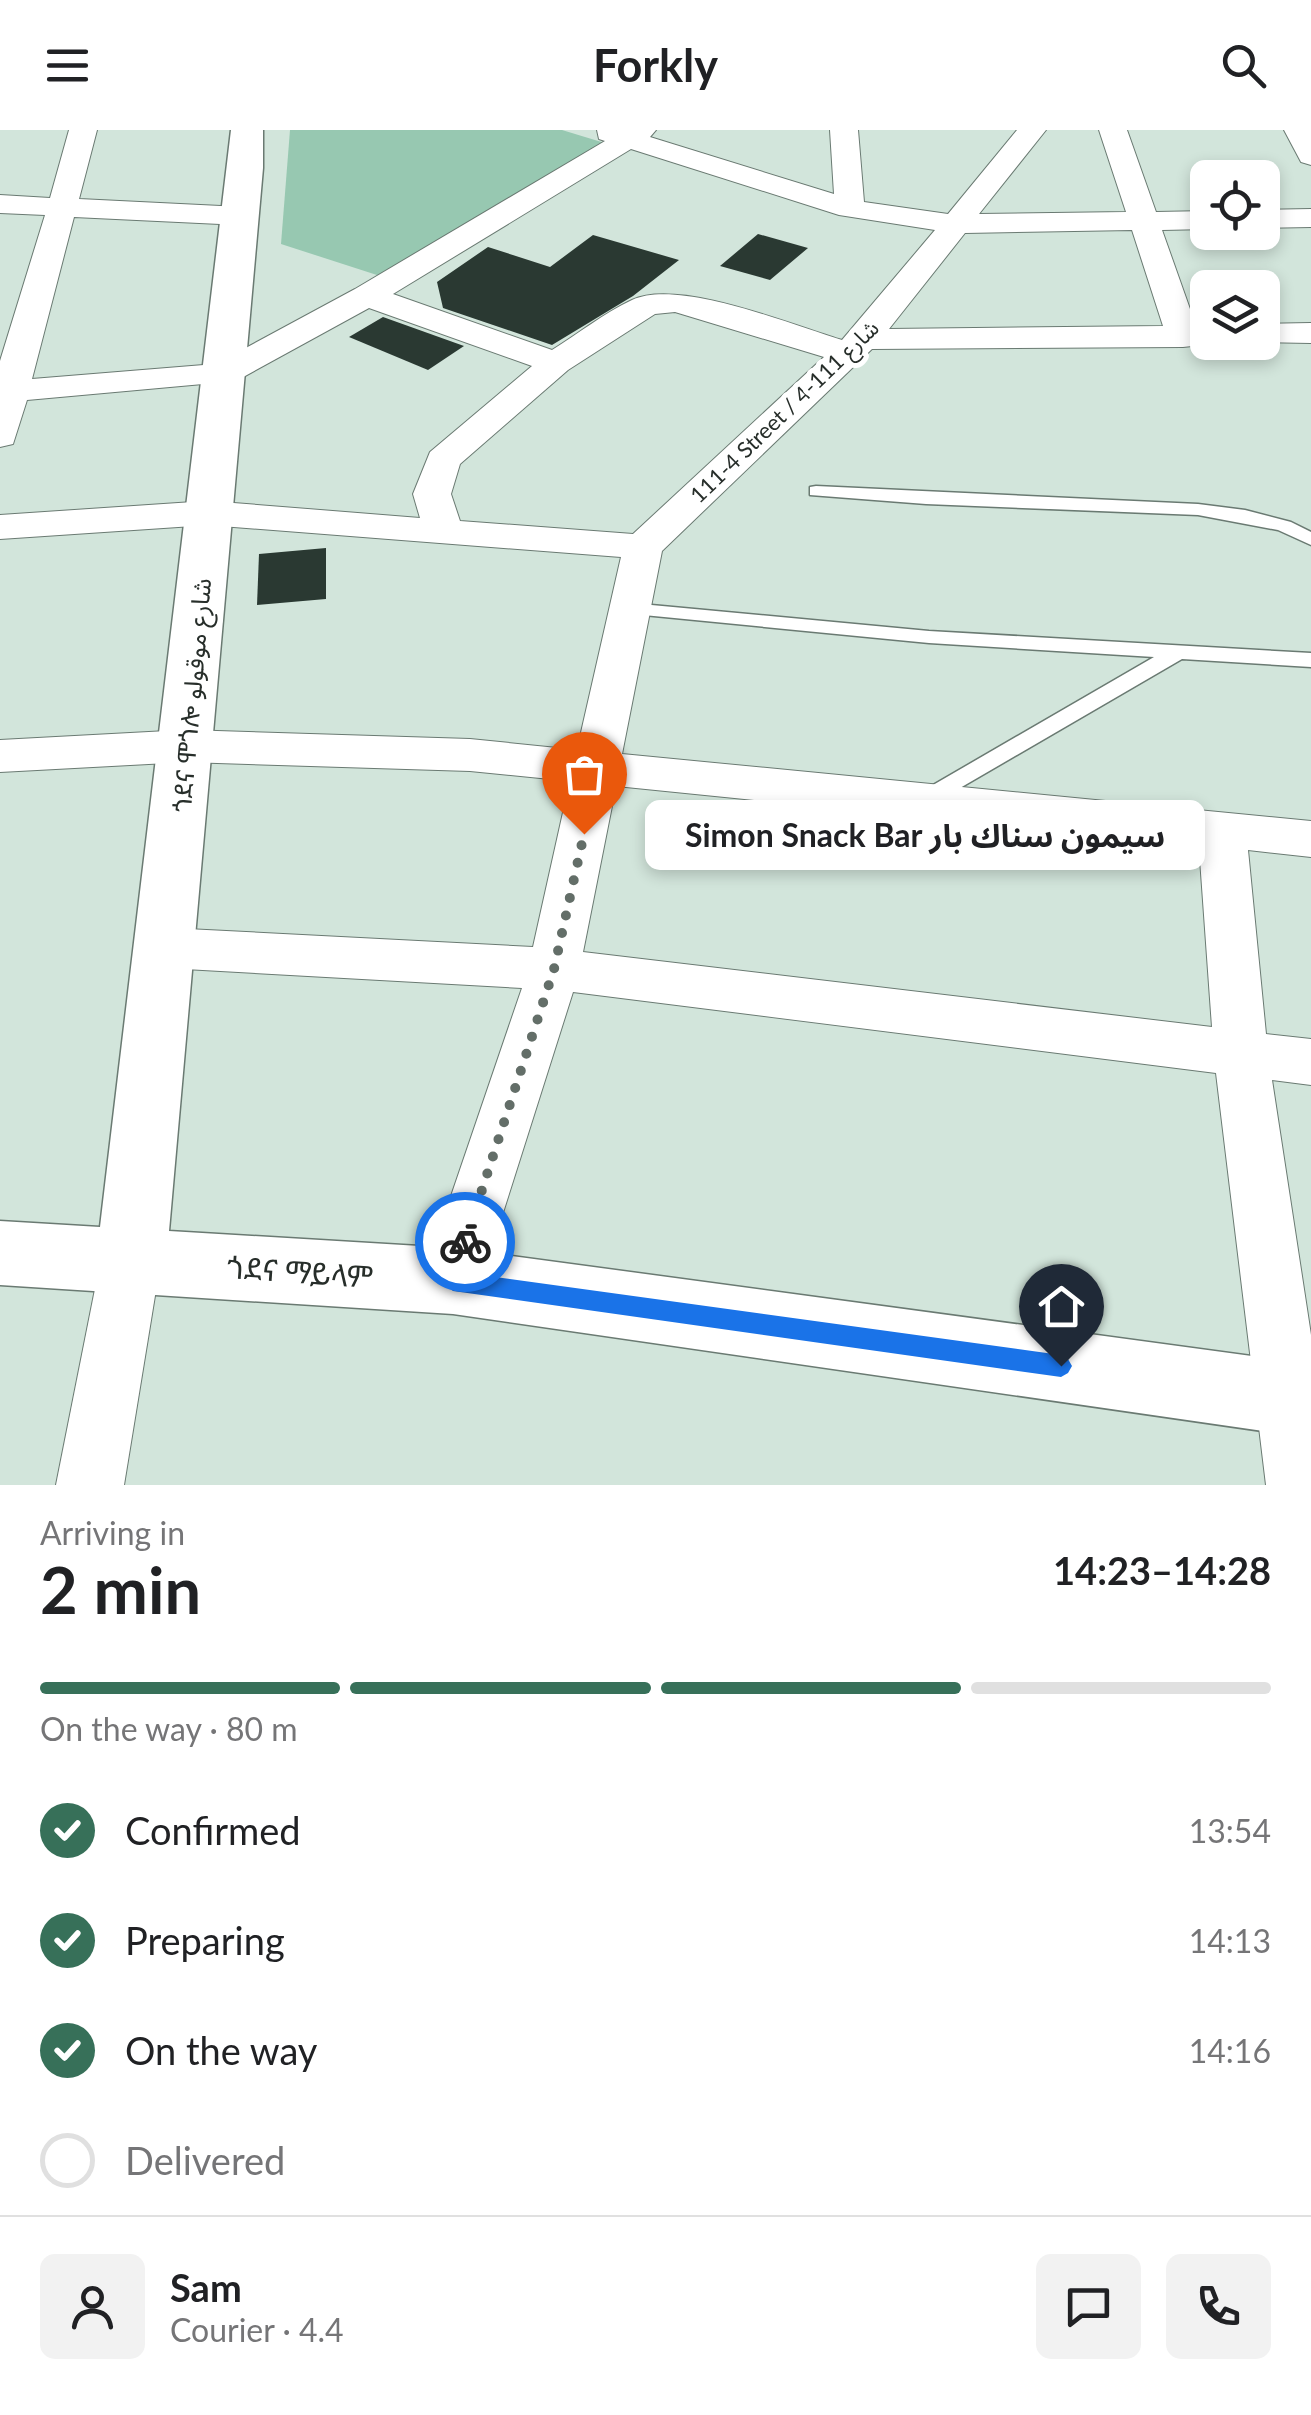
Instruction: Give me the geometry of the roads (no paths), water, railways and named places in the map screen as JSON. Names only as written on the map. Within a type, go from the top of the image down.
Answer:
[{"type":"street","points":[[0,436],[7,379],[84,130]]},
{"type":"street","name":"ጎደና ሞጎሎ شارع موقولو","points":[[131,1259],[167,948],[247,130]]},
{"type":"street","points":[[844,130],[850,209]]},
{"type":"street","name":"111-4 Street / شارع 111-4","points":[[643,547],[856,346],[1032,130]]},
{"type":"street","points":[[1113,130],[1144,222],[1190,325]]},
{"type":"street","points":[[7,379],[224,374],[367,296],[623,133],[850,209],[953,224],[1190,221]]},
{"type":"street","points":[[0,204],[241,216]]},
{"type":"street","points":[[1280,219],[1311,218]]},
{"type":"street","points":[[367,296],[556,362]]},
{"type":"street","points":[[443,531],[432,494],[443,460],[556,362],[643,307],[658,302],[676,302],[856,346],[1190,336]]},
{"type":"street","points":[[1280,334],[1311,333]]},
{"type":"street","points":[[0,527],[208,513],[643,547],[554,969],[453,1281]]},
{"type":"street","points":[[0,756],[186,746],[316,747],[599,766],[1311,839]]},
{"type":"street","points":[[1222,828],[1242,1054],[1300,1399],[1300,1485]]},
{"type":"street","points":[[167,948],[554,969],[1311,1062]]},
{"type":"street","name":"ጎደና ማይላም","points":[[0,1253],[453,1281],[1300,1399]]},
{"type":"street","points":[[90,1485],[131,1259]]},
{"type":"lane","points":[[816,490],[920,499],[1196,510],[1263,518],[1298,529],[1311,538]]},
{"type":"lane","points":[[630,610],[928,637],[1311,660]]},
{"type":"lane","points":[[929,798],[1174,654]]},
{"type":"place","name":"Simon Snack Bar سيمون سناك بار","points":[[584,834]]}]
